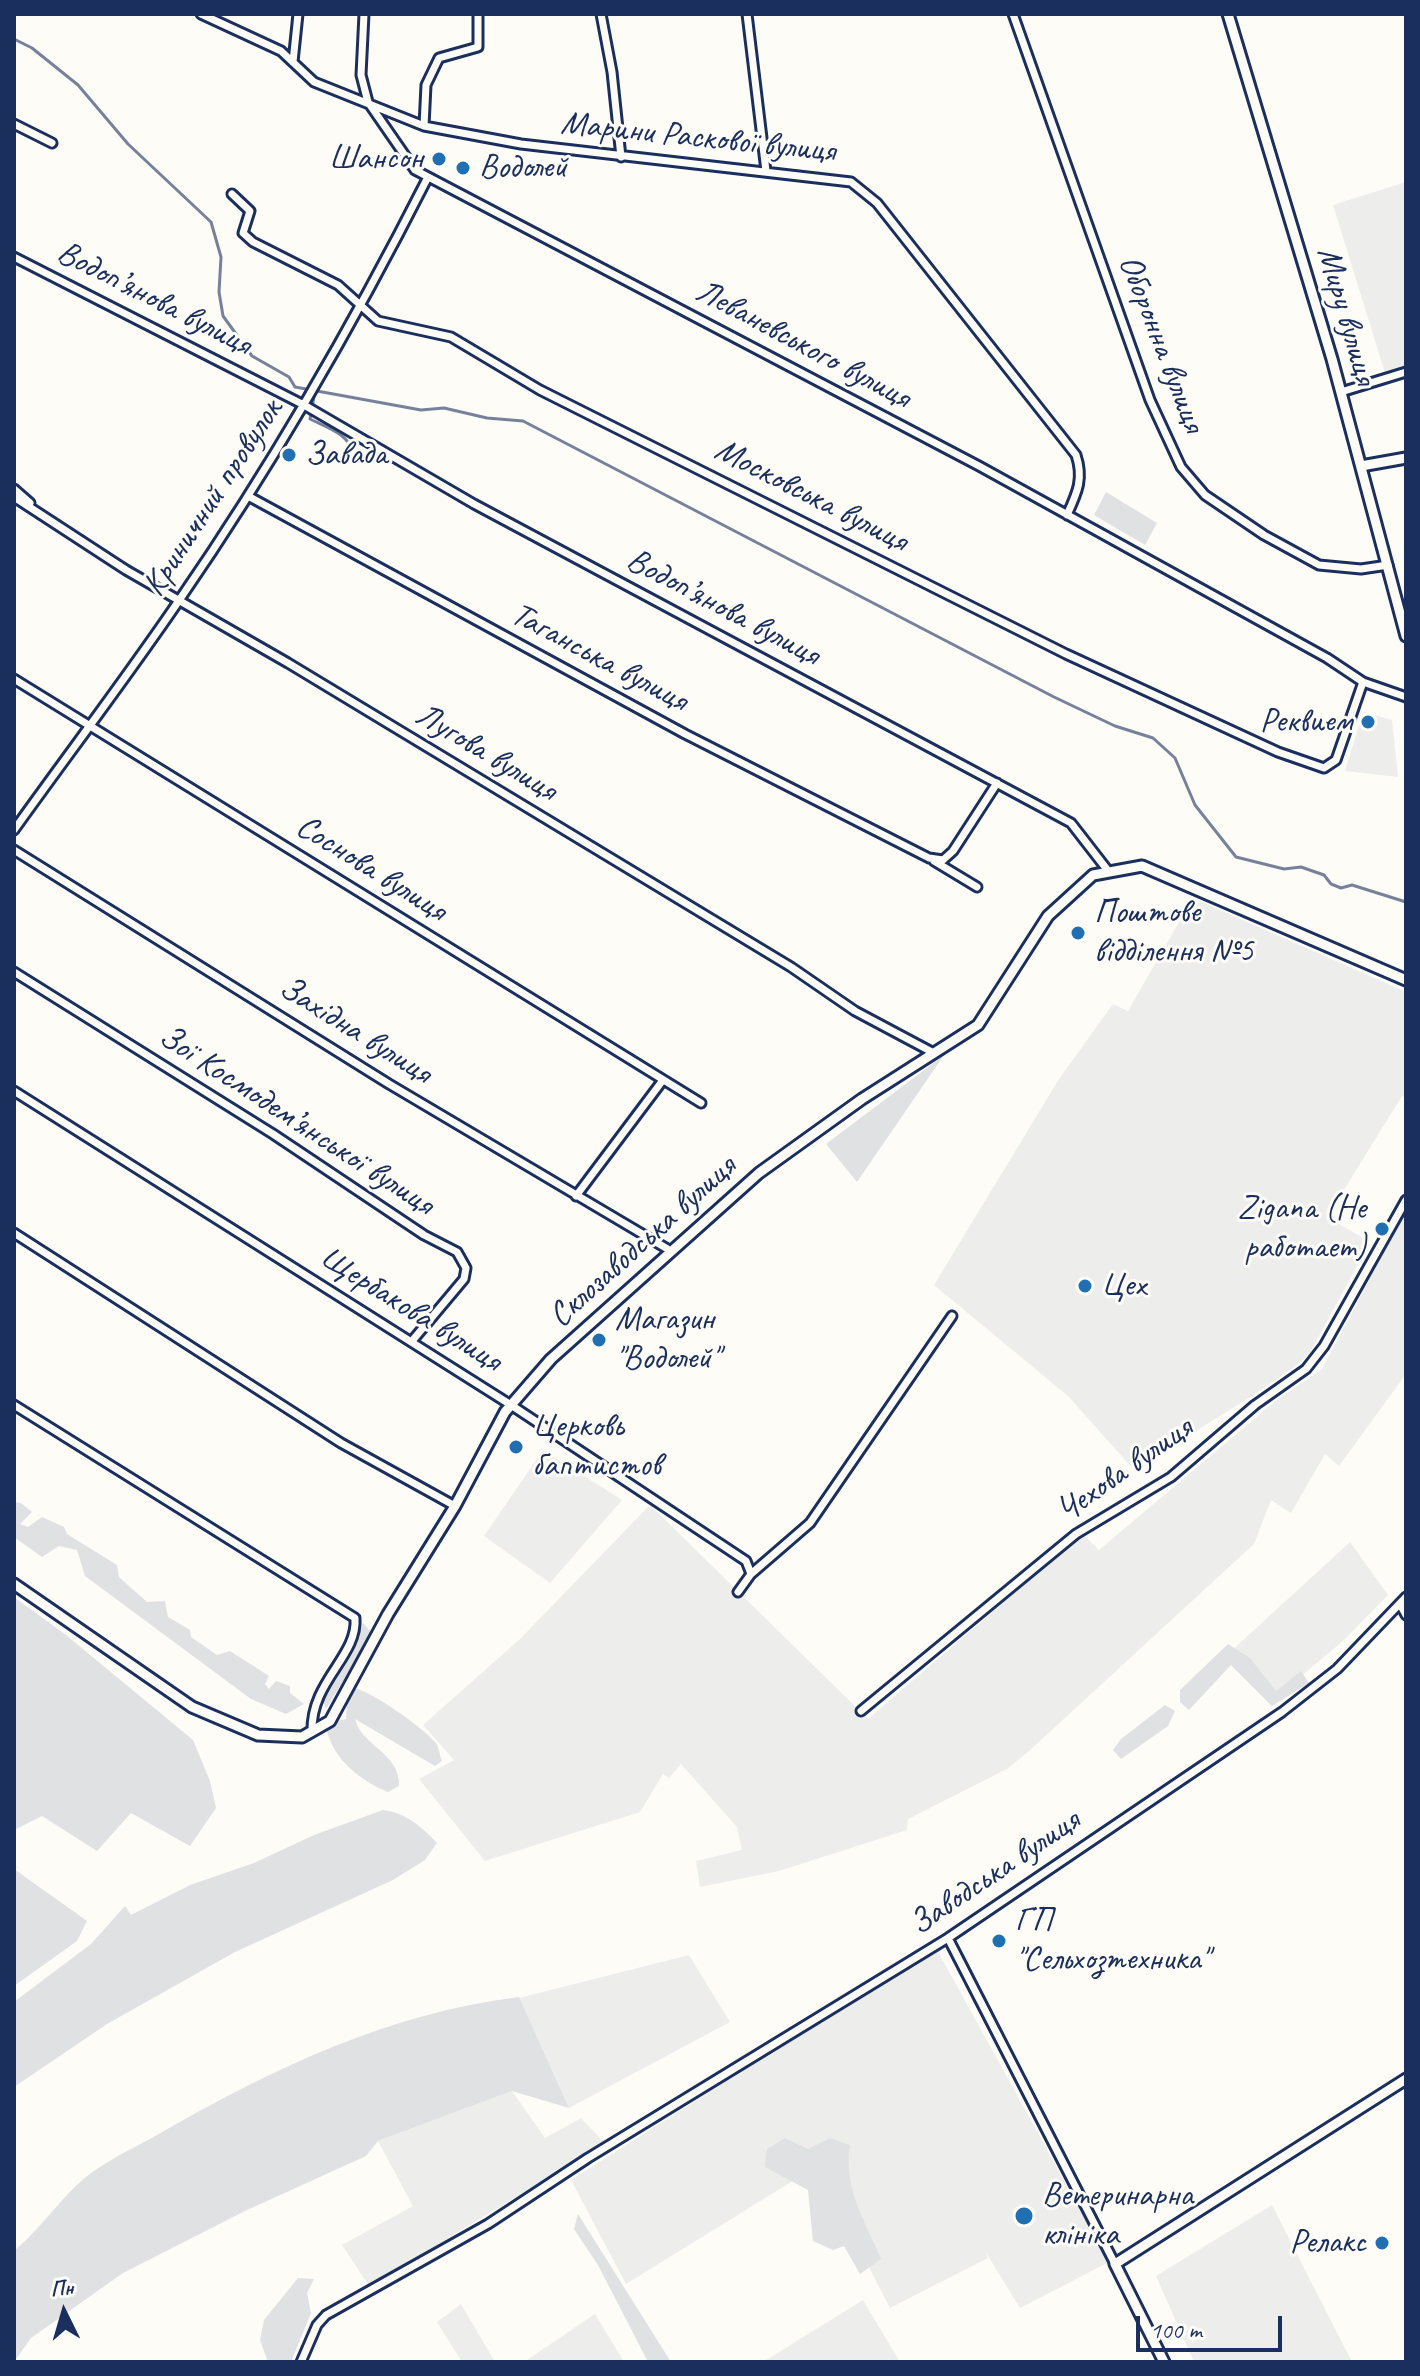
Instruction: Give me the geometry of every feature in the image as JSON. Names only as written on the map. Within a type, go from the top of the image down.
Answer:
[{"type":"street","points":[[201,14],[281,51],[314,82],[368,102]]},
{"type":"street","points":[[293,62],[298,14]]},
{"type":"street","points":[[364,14],[361,75],[368,102]]},
{"type":"street","points":[[424,126],[426,85],[439,58],[478,47],[478,14]]},
{"type":"street","points":[[601,14],[612,72],[621,157]]},
{"type":"street","points":[[747,14],[766,171]]},
{"type":"street","name":"Оборонна вулиця","points":[[1013,14],[1150,400],[1181,467],[1205,495],[1264,535],[1319,565],[1361,569],[1388,565]]},
{"type":"street","name":"Миру вулиця","points":[[1228,14],[1341,392],[1406,636]]},
{"type":"street","name":"Марини Раскової вулиця","points":[[368,102],[424,126],[521,144],[851,182],[877,203],[1076,455],[1082,473],[1080,486],[1067,515]]},
{"type":"street","name":"Леваневського вулиця","points":[[368,102],[415,170],[1067,515],[1327,658],[1363,682],[1406,697]]},
{"type":"street","points":[[14,124],[52,143]]},
{"type":"street","name":"Криничний провулок","points":[[14,830],[180,600],[248,496],[362,307],[428,177]]},
{"type":"street","name":"Московська вулиця","points":[[232,194],[250,211],[243,233],[253,242],[338,285],[378,321],[451,337],[540,390],[1066,654],[1278,752],[1324,768],[1336,760],[1363,682]]},
{"type":"street","points":[[14,267],[16,258]]},
{"type":"street","name":"Водоп’янова вулиця","points":[[16,258],[304,405],[474,504],[1071,823],[1109,872]]},
{"type":"street","points":[[1341,392],[1406,372]]},
{"type":"street","points":[[1361,466],[1406,458]]},
{"type":"street","points":[[14,489],[44,517]]},
{"type":"street","name":"Таганська вулиця","points":[[248,496],[685,734],[929,858],[977,887]]},
{"type":"street","name":"Лугова вулиця","points":[[14,497],[791,967],[855,1011],[932,1052]]},
{"type":"street","points":[[1394,590],[1406,593]]},
{"type":"street","name":"Соснова вулиця","points":[[14,679],[701,1103]]},
{"type":"street","points":[[929,858],[943,860],[953,851],[997,783]]},
{"type":"street","name":"Західна вулиця","points":[[14,850],[389,1084],[671,1251]]},
{"type":"street","points":[[1109,872],[1142,866],[1406,980]]},
{"type":"street","name":"Склозаводська вулиця","points":[[14,1584],[192,1707],[258,1735],[302,1737],[330,1721],[388,1614],[455,1506],[511,1405],[551,1359],[759,1173],[932,1052],[978,1025],[1048,916],[1093,875],[1109,872]]},
{"type":"street","name":"Зої Космодем’янської вулиця","points":[[14,972],[273,1134],[424,1235],[457,1252],[466,1268],[464,1279],[412,1341]]},
{"type":"street","points":[[576,1196],[663,1080]]},
{"type":"street","name":"Щербакова вулиця","points":[[14,1091],[511,1405],[746,1561],[751,1574]]},
{"type":"street","name":"Чехова вулиця","points":[[861,1711],[1076,1534],[1171,1477],[1255,1405],[1306,1369],[1324,1346],[1406,1200]]},
{"type":"street","points":[[14,1233],[341,1443],[455,1506]]},
{"type":"street","points":[[738,1592],[751,1574],[810,1523],[952,1316]]},
{"type":"street","points":[[14,1405],[355,1618],[356,1634],[311,1709],[312,1731]]},
{"type":"street","name":"Заводська вулиця","points":[[301,2362],[317,2325],[326,2315],[488,2224],[588,2158],[948,1938],[1282,1712],[1337,1669],[1406,1597]]},
{"type":"street","points":[[1400,1604],[1406,1615]]},
{"type":"street","points":[[948,1938],[1164,2362]]},
{"type":"street","points":[[1115,2264],[1406,2079]]},
{"type":"shaded area","points":[[1406,182],[1406,366],[1385,373],[1333,205]]},
{"type":"shaded area","points":[[1106,492],[1157,523],[1145,545],[1094,515]]},
{"type":"shaded area","points":[[1363,712],[1392,720],[1398,777],[1345,771]]},
{"type":"shaded area","points":[[1193,898],[1406,992],[1406,1097],[1402,1096],[1327,1217],[1370,1242],[1311,1351],[1301,1362],[1255,1394],[1134,1470],[1068,1396],[934,1285],[1059,1079],[1113,1004],[1128,1011]]},
{"type":"shaded area","points":[[944,1055],[857,1182],[826,1144]]},
{"type":"shaded area","points":[[1406,1210],[1406,1374],[1339,1466],[1325,1454],[1291,1513],[1271,1500],[1254,1544],[1028,1752],[1007,1769],[908,1819],[907,1830],[779,1871],[700,1887],[696,1861],[742,1850],[737,1827],[681,1764],[669,1778],[663,1774],[640,1812],[485,1861],[419,1779],[454,1760],[423,1725],[520,1639],[650,1505],[868,1719],[1083,1534],[1099,1550],[1278,1399],[1322,1369]]},
{"type":"shaded area","points":[[543,1450],[622,1500],[550,1583],[484,1536]]},
{"type":"shaded area","points":[[14,1502],[21,1503],[32,1512],[20,1524],[28,1527],[42,1517],[64,1527],[67,1534],[117,1565],[119,1577],[147,1602],[165,1601],[168,1617],[190,1630],[191,1637],[217,1655],[230,1651],[269,1676],[265,1684],[269,1689],[276,1681],[290,1686],[290,1693],[304,1704],[286,1714],[251,1699],[85,1576],[77,1550],[59,1546],[42,1557],[14,1537]]},
{"type":"shaded area","points":[[1350,1542],[1388,1595],[1343,1641],[1274,1699],[1229,1653]]},
{"type":"shaded area","points":[[14,1597],[66,1635],[193,1740],[210,1781],[216,1808],[190,1846],[131,1813],[97,1851],[42,1816],[14,1830]]},
{"type":"shaded area","points":[[363,1623],[372,1633],[326,1709],[320,1693],[333,1676],[338,1675]]},
{"type":"shaded area","points":[[1228,1644],[1250,1658],[1276,1691],[1301,1671],[1309,1683],[1272,1706],[1231,1665],[1189,1710],[1180,1702],[1180,1690]]},
{"type":"shaded area","points":[[353,1688],[384,1702],[420,1728],[436,1743],[442,1761],[435,1766],[355,1719],[359,1729],[394,1765],[399,1786],[388,1792],[359,1776],[342,1760],[327,1731],[332,1722],[346,1719],[347,1702]]},
{"type":"shaded area","points":[[1165,1705],[1175,1711],[1168,1726],[1121,1759],[1113,1750],[1121,1739]]},
{"type":"shaded area","points":[[383,1810],[413,1821],[437,1843],[425,1860],[393,1880],[235,1952],[107,2024],[14,2087],[14,2002],[91,1944],[125,1906],[131,1915],[190,1885],[254,1863],[314,1835]]},
{"type":"shaded area","points":[[14,1869],[87,1921],[77,1941],[14,1986]]},
{"type":"shaded area","points":[[936,1948],[1109,2262],[1020,2308],[985,2251],[988,2258],[890,2308],[817,2166],[626,2284],[571,2180]]},
{"type":"shaded area","points":[[689,1955],[730,2022],[569,2108],[519,1998]]},
{"type":"shaded area","points":[[519,1997],[569,2108],[512,2091],[378,2141],[366,2156],[245,2211],[123,2273],[31,2338],[14,2362],[14,2251],[91,2173],[249,2085],[335,2046],[425,2016]]},
{"type":"shaded area","points":[[512,2091],[545,2138],[581,2118],[605,2143],[369,2286],[342,2245],[413,2206],[378,2141]]},
{"type":"shaded area","points":[[785,2138],[808,2149],[830,2138],[850,2145],[853,2190],[881,2259],[860,2274],[844,2246],[833,2250],[813,2241],[808,2190],[765,2167],[767,2149]]},
{"type":"shaded area","points":[[1272,2205],[1352,2362],[1194,2362],[1156,2276]]},
{"type":"shaded area","points":[[578,2214],[671,2362],[648,2362],[598,2265],[574,2229]]},
{"type":"shaded area","points":[[298,2278],[314,2279],[307,2293],[311,2313],[291,2362],[268,2362],[260,2340],[264,2320]]},
{"type":"shaded area","points":[[863,2300],[900,2362],[763,2362]]},
{"type":"shaded area","points":[[461,2304],[495,2362],[462,2362],[437,2322]]},
{"type":"shaded area","points":[[595,2314],[624,2362],[524,2362]]},
{"type":"waterway","points":[[14,39],[32,48],[78,85],[128,144],[211,222],[221,257],[219,292],[223,316],[252,356],[289,377],[295,387],[421,410],[444,408],[487,418],[523,421],[1054,697],[1115,726],[1153,738],[1175,758],[1195,805],[1236,857],[1284,869],[1301,867],[1324,875],[1331,884],[1341,888],[1352,885],[1406,902]]},
{"type":"waterway","points":[[315,391],[310,419],[342,436],[353,454]]},
{"type":"place","name":"Шансон","points":[[439,159]]},
{"type":"place","name":"Водолей","points":[[463,168]]},
{"type":"place","name":"Завада","points":[[289,455]]},
{"type":"place","name":"Реквием","points":[[1368,722]]},
{"type":"place","name":"Поштове відділення №5","points":[[1078,933]]},
{"type":"place","name":"Zigana (Не работает)","points":[[1382,1229]]},
{"type":"place","name":"Цех","points":[[1085,1286]]},
{"type":"place","name":"Магазин \"Водолей\"","points":[[599,1340]]},
{"type":"place","name":"Церковь баптистов","points":[[516,1447]]},
{"type":"place","name":"ГП \"Сельхозтехника\"","points":[[999,1941]]},
{"type":"place","name":"Ветеринарна клініка","points":[[1024,2216]]},
{"type":"place","name":"Релакс","points":[[1382,2243]]}]
